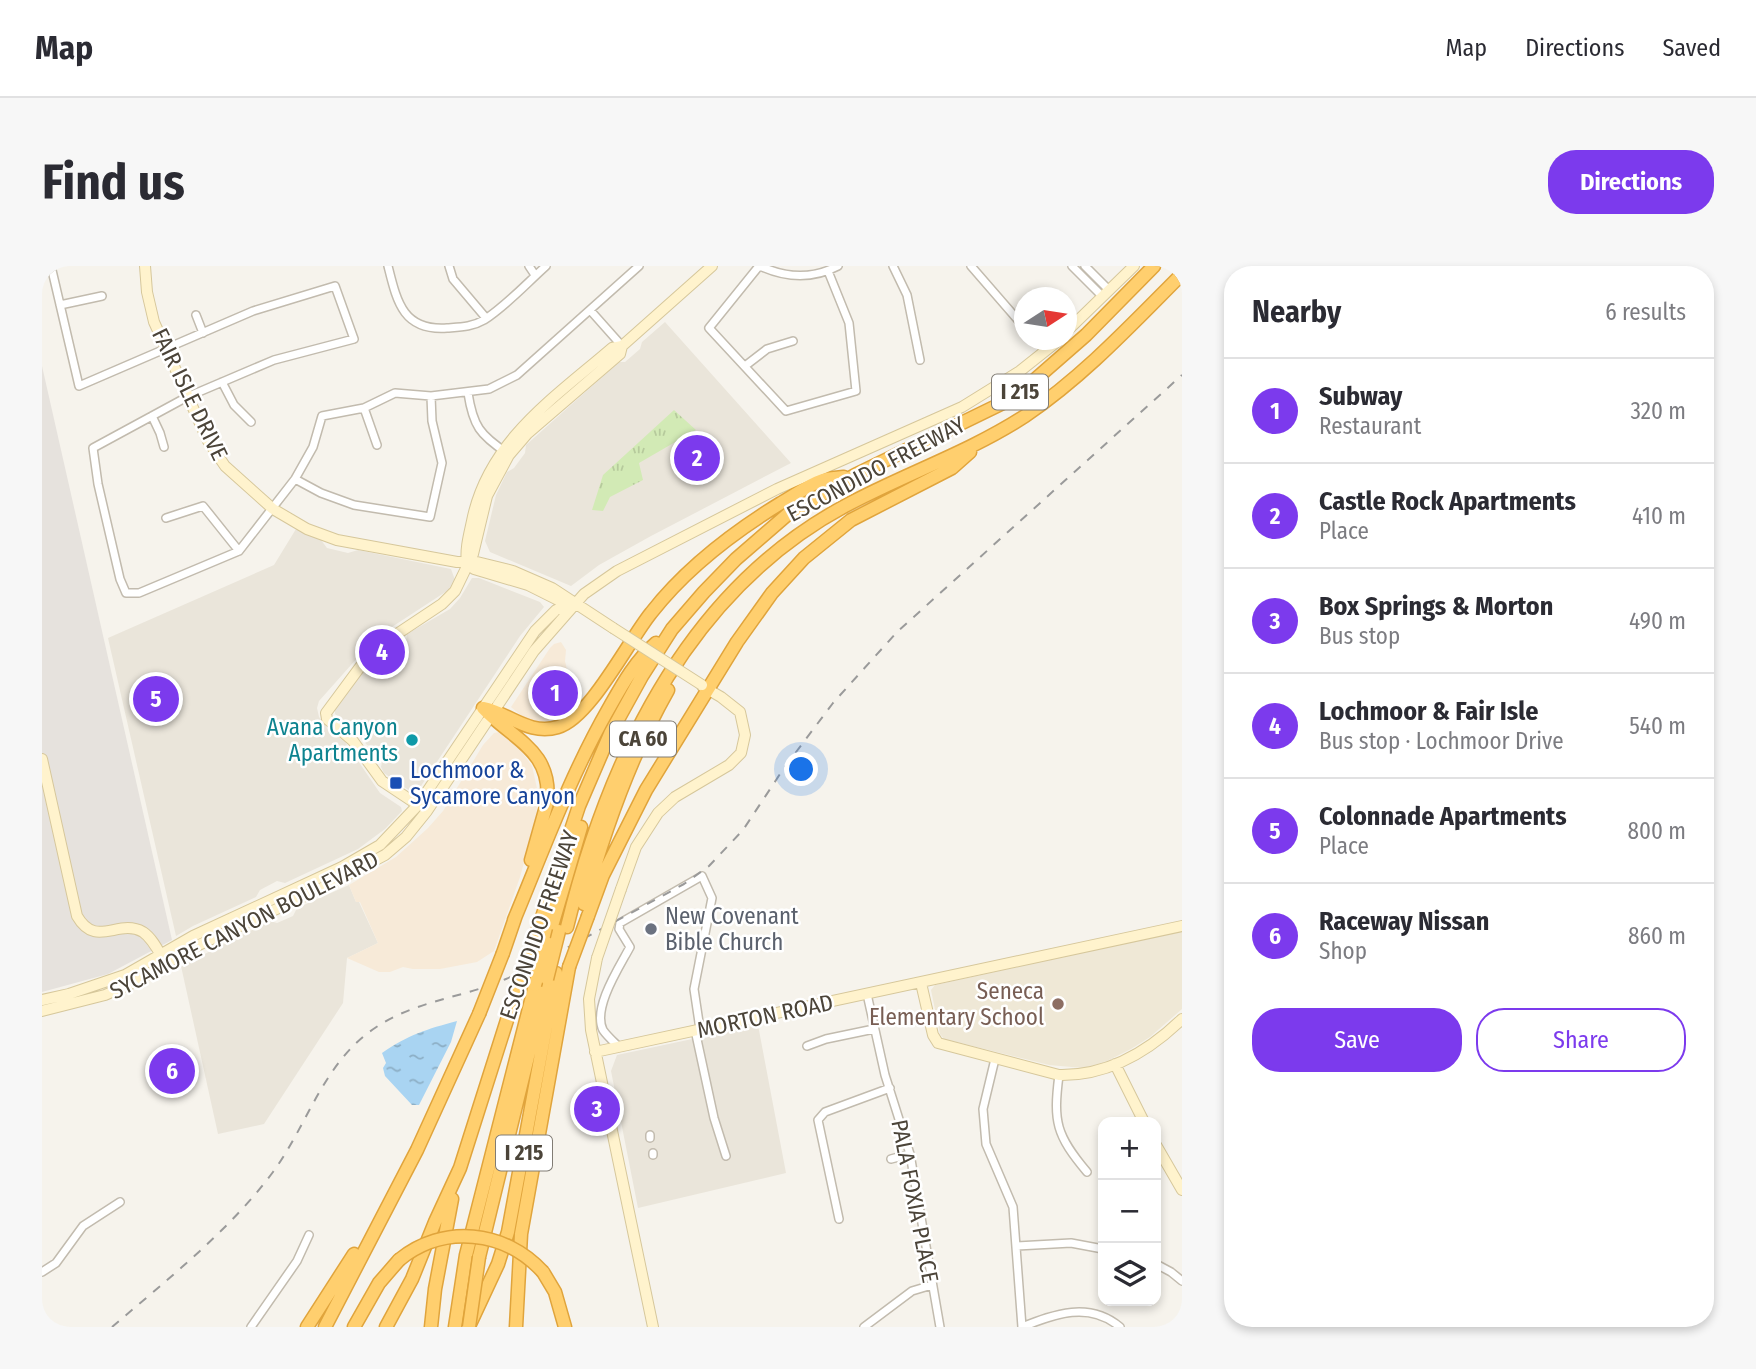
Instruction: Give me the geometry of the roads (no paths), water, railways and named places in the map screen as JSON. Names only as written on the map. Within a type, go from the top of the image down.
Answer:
[{"type":"highway","name":"ESCONDIDO FREEWAY","points":[[386,1327],[412,1279],[460,1168],[514,998],[579,806],[597,761],[624,708],[672,629],[736,559],[788,514],[855,475],[1015,397],[1086,335],[1154,266]]},
{"type":"highway","name":"ESCONDIDO FREEWAY","points":[[468,1327],[489,1285],[508,1232],[546,979],[613,779],[641,719],[668,675],[709,620],[750,575],[810,527],[855,501],[978,444],[1023,417],[1066,386],[1182,274]]},
{"type":"highway","points":[[516,1327],[521,1234],[569,967],[584,918],[640,800],[706,688],[759,609],[804,558],[851,520],[952,468],[978,444]]},
{"type":"highway","points":[[489,712],[538,729],[568,723],[586,706],[650,614],[700,561],[792,496],[822,481],[855,475]]},
{"type":"highway","points":[[563,929],[588,833],[618,757],[645,706],[677,657],[709,620]]},
{"type":"highway","points":[[514,920],[591,739],[642,654],[672,629]]},
{"type":"highway","name":"CA 60","points":[[584,918],[594,870],[621,789],[675,679],[685,652]]},
{"type":"highway","points":[[468,1327],[479,1257],[546,979],[547,943],[582,824],[618,735],[624,708]]},
{"type":"highway","points":[[324,1327],[400,1184],[450,1082],[503,953],[545,812],[547,782],[541,764],[531,748],[489,712]]},
{"type":"highway","points":[[455,1327],[469,1242],[546,979]]},
{"type":"highway","points":[[431,1327],[443,1239],[460,1168]]},
{"type":"highway","points":[[307,1327],[400,1184]]},
{"type":"highway","points":[[354,1327],[379,1283],[399,1260],[430,1242],[470,1236],[511,1247],[526,1256],[543,1272],[555,1292],[565,1327]]},
{"type":"street","points":[[51,266],[79,386],[253,311],[335,286],[354,339],[274,360],[187,397],[93,448],[105,518],[126,593],[139,593],[155,588],[239,551],[295,479],[313,447],[322,416],[364,408],[395,393],[431,396],[489,389],[517,375],[639,266]]},
{"type":"street","name":"FAIR ISLE DRIVE","points":[[145,266],[149,308],[208,441],[225,466],[273,509],[307,530],[337,540],[467,564],[477,562],[513,571],[552,588],[740,712],[745,735],[740,753],[729,765],[675,797],[658,813],[636,846],[597,958],[589,1008],[595,1052]]},
{"type":"street","points":[[387,266],[395,296],[402,309],[416,323],[431,329],[471,327],[486,318],[545,266]]},
{"type":"street","points":[[449,266],[453,279],[486,318]]},
{"type":"street","points":[[528,266],[536,275]]},
{"type":"street","points":[[418,805],[382,781],[353,741],[327,719],[326,713],[379,646],[455,591],[467,564],[466,554],[474,508],[486,476],[506,452],[620,354],[622,346],[712,266]]},
{"type":"street","points":[[828,271],[849,323],[856,391],[786,411],[709,328],[760,266],[771,271],[805,277],[838,266]]},
{"type":"street","points":[[893,266],[907,295],[920,360]]},
{"type":"street","points":[[971,266],[1014,315]]},
{"type":"street","points":[[1072,266],[1106,294]]},
{"type":"street","points":[[1085,266],[1106,294]]},
{"type":"street","points":[[1077,322],[1134,266]]},
{"type":"street","points":[[60,305],[102,296]]},
{"type":"street","points":[[590,310],[622,346]]},
{"type":"street","points":[[196,315],[203,333]]},
{"type":"street","points":[[745,366],[767,348],[793,341]]},
{"type":"street","name":"SYCAMORE CANYON BOULEVARD","points":[[42,1011],[105,995],[135,982],[193,936],[358,859],[380,845],[418,805],[534,651],[567,615],[573,603],[617,571],[818,470],[973,401],[1020,371],[1046,350]]},
{"type":"street","points":[[222,383],[234,405],[251,422]]},
{"type":"street","points":[[468,393],[477,428],[506,452]]},
{"type":"street","points":[[295,479],[321,493],[354,505],[430,517],[442,463],[432,421],[431,396]]},
{"type":"street","points":[[364,408],[377,445]]},
{"type":"street","points":[[152,416],[164,447]]},
{"type":"street","points":[[166,518],[203,506],[239,551]]},
{"type":"street","name":"SYCAMORE CANYON BOULEVARD","points":[[42,1000],[101,984],[164,960],[334,882],[385,855],[406,837],[427,811],[489,712]]},
{"type":"street","points":[[42,759],[77,916],[91,931],[130,928],[141,931],[164,960]]},
{"type":"street","points":[[619,1046],[602,1029],[601,1013],[604,999],[630,947],[619,929],[620,923],[702,876],[712,898],[694,989],[697,1030],[714,1118],[726,1156]]},
{"type":"street","name":"MORTON ROAD","points":[[595,1052],[1182,926]]},
{"type":"street","points":[[921,983],[936,1041],[945,1046],[1059,1075],[1093,1073],[1115,1064],[1145,1049],[1181,1023]]},
{"type":"street","name":"PALA FOXIA PLACE","points":[[867,995],[874,1029],[910,1154],[940,1327]]},
{"type":"street","points":[[807,1046],[826,1039],[874,1029]]},
{"type":"street","points":[[595,1052],[653,1327]]},
{"type":"street","points":[[995,1059],[983,1109],[986,1144],[1013,1208],[1022,1327],[1071,1311],[1101,1315],[1120,1327]]},
{"type":"street","points":[[1115,1064],[1142,1117]]},
{"type":"street","points":[[1059,1075],[1055,1114],[1058,1129],[1087,1172]]},
{"type":"street","points":[[839,1219],[818,1120],[825,1112],[890,1088]]},
{"type":"street","points":[[891,1159],[910,1154]]},
{"type":"street","points":[[1161,1154],[1182,1190]]},
{"type":"street","points":[[42,1272],[56,1263],[83,1226],[120,1202]]},
{"type":"street","points":[[251,1327],[297,1261],[309,1235]]},
{"type":"street","points":[[1017,1246],[1070,1243],[1098,1248]]},
{"type":"street","points":[[1161,1267],[1182,1280]]},
{"type":"street","points":[[864,1327],[912,1291],[932,1285]]},
{"type":"water","points":[[457,1021],[451,1042],[419,1105],[412,1105],[385,1076],[383,1068],[386,1063],[382,1053],[418,1033]]},
{"type":"railway","points":[[112,1327],[197,1254],[256,1194],[285,1155],[326,1080],[352,1047],[368,1033],[400,1014],[489,986],[520,972],[684,884],[709,866],[743,830],[784,768],[833,703],[897,632],[1182,375]]},
{"type":"place","name":"Castle Rock Apartments","points":[[697,458]]},
{"type":"place","name":"Lochmoor & Fair Isle","points":[[382,652]]},
{"type":"place","name":"Subway","points":[[555,693]]},
{"type":"place","name":"Colonnade Apartments","points":[[156,699]]},
{"type":"place","name":"Avana Canyon Apartments","points":[[412,740]]},
{"type":"place","name":"Lochmoor & Sycamore Canyon","points":[[396,783]]},
{"type":"place","name":"New Covenant Bible Church","points":[[651,929]]},
{"type":"place","name":"Seneca Elementary School","points":[[1058,1004]]},
{"type":"place","name":"Raceway Nissan","points":[[172,1071]]},
{"type":"place","name":"Box Springs & Morton","points":[[597,1109]]}]
